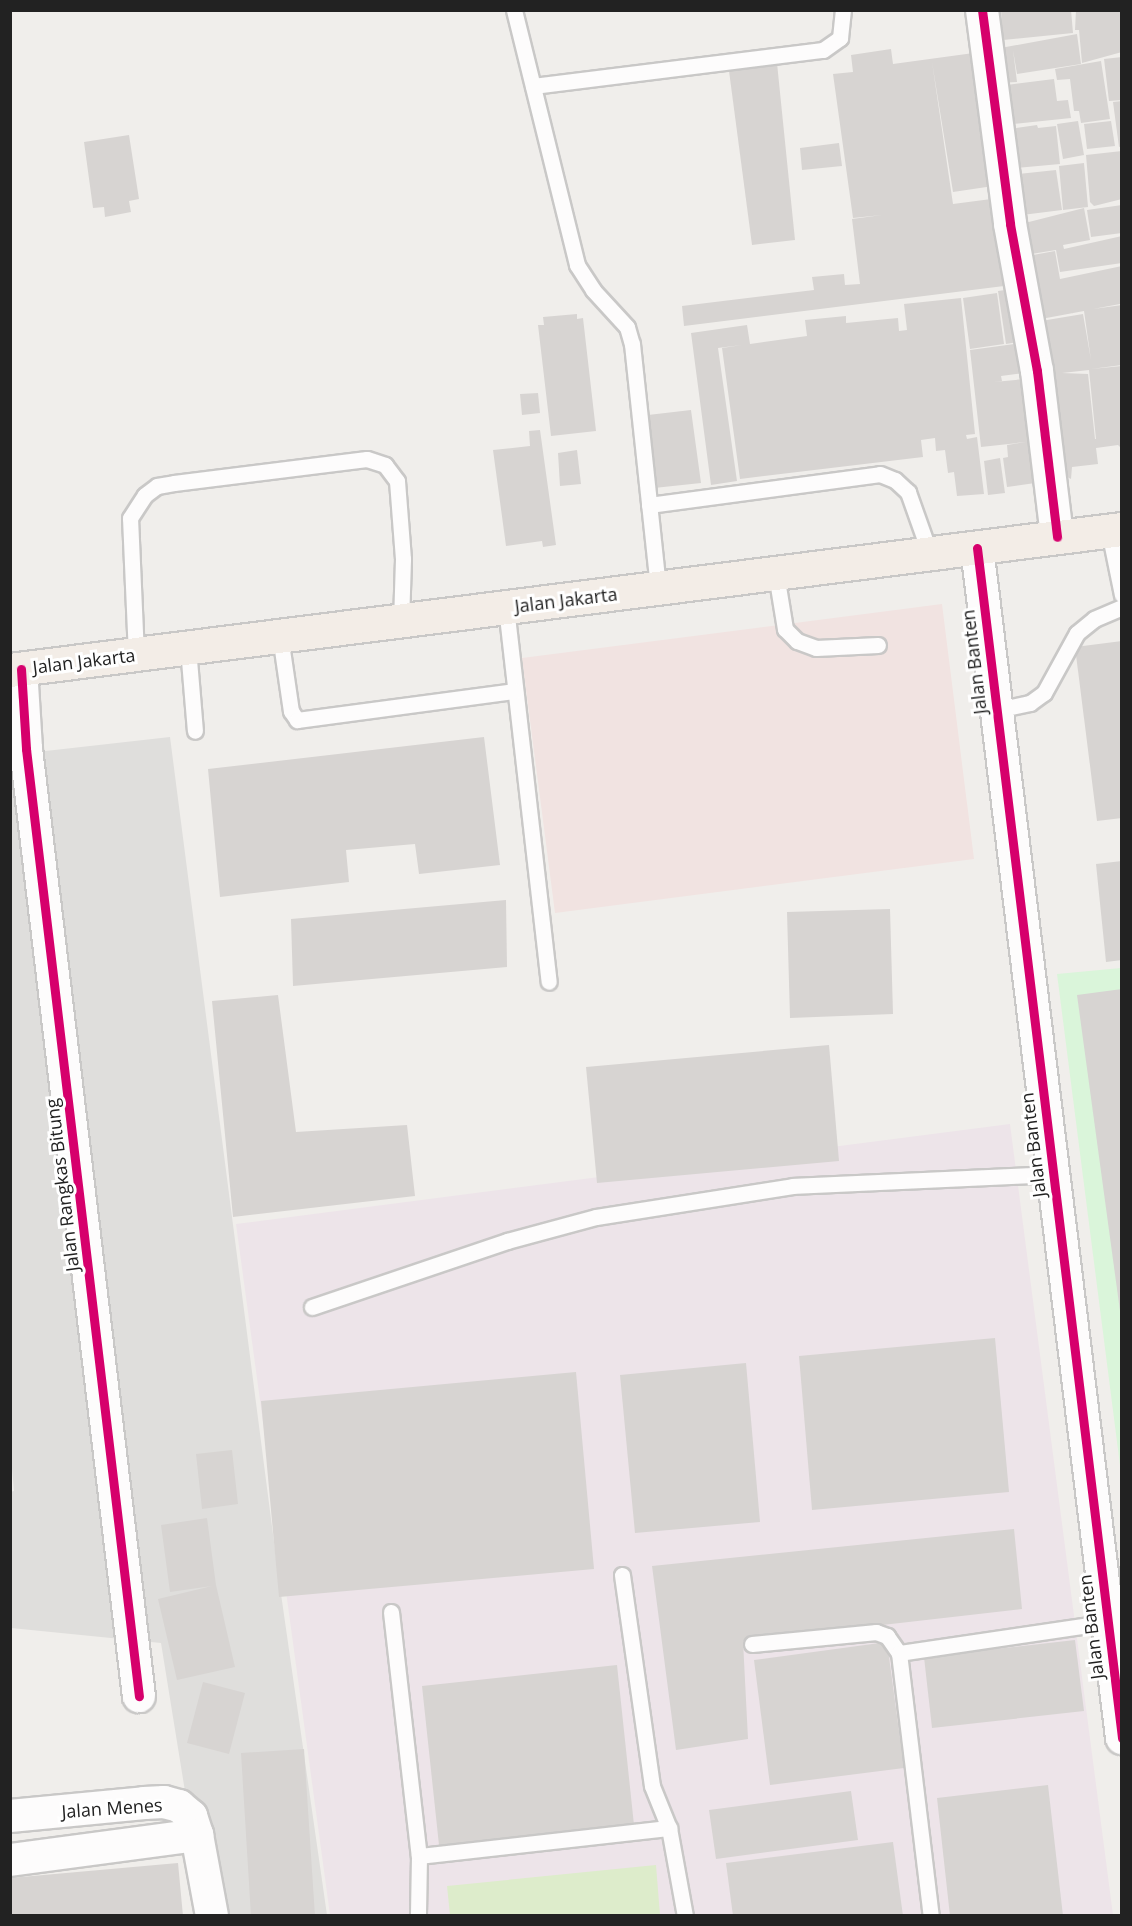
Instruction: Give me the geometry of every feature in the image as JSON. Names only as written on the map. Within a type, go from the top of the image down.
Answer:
[{"type":"main road","name":"Jalan Jakarta","points":[[16,670],[1115,530]]},
{"type":"street","points":[[982,10],[1010,224],[1035,361],[1057,537]]},
{"type":"street","name":"Jalan Banten","points":[[977,548],[1108,1622],[1118,1685],[1122,1738]]},
{"type":"street","name":"Jalan Rangkas Bitung","points":[[16,670],[140,1696]]},
{"type":"street","name":"Jalan Menes","points":[[10,1816],[164,1802],[179,1806],[191,1816],[197,1835],[212,1916]]},
{"type":"street","name":"Jalan Menes","points":[[10,1860],[197,1835]]},
{"type":"lane","points":[[514,10],[577,265],[593,291],[627,327],[632,344],[658,588]]},
{"type":"lane","points":[[533,86],[823,50],[840,38],[843,10]]},
{"type":"lane","points":[[136,655],[130,518],[145,495],[157,486],[174,483],[367,459],[385,465],[397,482],[403,559],[401,621]]},
{"type":"lane","points":[[649,505],[880,474],[895,480],[908,492],[930,554]]},
{"type":"lane","points":[[1115,530],[1122,595]]},
{"type":"lane","points":[[776,574],[785,629],[797,641],[816,648],[878,645]]},
{"type":"lane","points":[[506,607],[549,982]]},
{"type":"lane","points":[[997,710],[1030,703],[1044,693],[1077,633],[1094,619],[1122,607]]},
{"type":"lane","points":[[280,636],[291,711],[297,720],[515,691]]},
{"type":"lane","points":[[188,648],[195,731]]},
{"type":"lane","points":[[312,1307],[507,1241],[596,1217],[793,1186],[1053,1174]]},
{"type":"lane","points":[[622,1575],[651,1786],[669,1828],[685,1916]]},
{"type":"lane","points":[[391,1612],[418,1856],[418,1916]]},
{"type":"lane","points":[[899,1653],[1108,1622]]},
{"type":"lane","points":[[752,1644],[876,1632],[887,1636],[899,1653],[931,1916]]},
{"type":"lane","points":[[418,1856],[669,1828]]},
{"type":"shaded area","points":[[942,604],[974,859],[555,913],[522,658]]},
{"type":"shaded area","points":[[170,737],[278,1573],[327,1915],[205,1915],[161,1643],[11,1628],[10,1492],[14,1491],[10,1446],[10,755]]},
{"type":"shaded area","points":[[1010,1124],[1113,1915],[330,1915],[236,1224]]},
{"type":"green space","points":[[1121,968],[1121,1473],[1057,974]]},
{"type":"green space","points":[[656,1865],[660,1915],[450,1915],[447,1886]]},
{"type":"building","points":[[1001,10],[1071,10],[1073,33],[1003,40]]},
{"type":"building","points":[[1076,10],[1122,10],[1122,52],[1082,63],[1079,30],[1075,30]]},
{"type":"building","points":[[1077,34],[1081,64],[1017,74],[1013,50],[1017,82],[997,83],[995,49]]},
{"type":"building","points":[[891,49],[893,64],[981,52],[1000,185],[953,192],[932,62],[953,204],[999,198],[1012,285],[684,326],[682,306],[814,290],[812,277],[844,274],[845,285],[860,284],[852,219],[882,215],[853,218],[833,74],[853,72],[851,55]]},
{"type":"building","points":[[1122,57],[1122,100],[1109,101],[1104,59]]},
{"type":"building","points":[[1101,61],[1110,119],[1081,123],[1079,111],[1074,111],[1070,79],[1057,80],[1055,69]]},
{"type":"building","points":[[777,63],[795,240],[752,245],[729,71]]},
{"type":"building","points":[[1054,79],[1057,101],[1068,100],[1071,118],[1003,125],[999,86]]},
{"type":"building","points":[[1122,101],[1122,146],[1119,147],[1113,102]]},
{"type":"building","points":[[1078,121],[1084,155],[1063,159],[1057,124]]},
{"type":"building","points":[[1111,121],[1115,146],[1087,149],[1084,124]]},
{"type":"building","points":[[1037,125],[1038,128],[1056,126],[1060,164],[1006,169],[1002,130]]},
{"type":"building","points":[[129,135],[139,199],[129,201],[131,212],[105,217],[104,207],[93,208],[84,142]]},
{"type":"building","points":[[839,143],[842,166],[802,170],[800,148]]},
{"type":"building","points":[[1122,151],[1122,199],[1094,206],[1090,202],[1086,155]]},
{"type":"building","points":[[1084,163],[1088,207],[1063,210],[1059,166]]},
{"type":"building","points":[[1056,170],[1062,210],[1013,216],[1008,175]]},
{"type":"building","points":[[1122,205],[1122,233],[1091,237],[1087,210]]},
{"type":"building","points":[[1084,208],[1090,240],[1063,245],[1064,249],[1122,236],[1122,263],[1060,272],[1056,250],[1019,256],[1021,224]]},
{"type":"building","points":[[1055,251],[1060,279],[1122,266],[1120,304],[1093,309],[1122,305],[1122,365],[1091,369],[1122,366],[1122,449],[1118,445],[1096,448],[1098,464],[1072,467],[1071,479],[1055,471],[1035,322],[1083,314],[1091,360],[1084,311],[1041,319],[1022,257]],"holes":[[[1089,370],[1096,439],[1088,374],[1062,373]]]},
{"type":"building","points":[[1019,288],[1025,341],[1006,344],[998,291]]},
{"type":"building","points":[[997,293],[1004,344],[970,349],[963,298]]},
{"type":"building","points":[[961,298],[975,434],[966,435],[967,439],[977,437],[984,494],[957,496],[954,472],[948,473],[945,450],[936,451],[935,438],[921,440],[923,457],[740,479],[722,348],[742,345],[718,348],[737,481],[711,485],[691,333],[747,325],[750,344],[807,336],[805,320],[846,316],[846,323],[898,318],[899,331],[907,330],[904,304]]},
{"type":"building","points":[[577,314],[577,319],[583,318],[596,431],[551,436],[538,325],[544,325],[543,317]]},
{"type":"building","points":[[1028,342],[1032,372],[1001,376],[1002,381],[994,382],[1025,379],[1042,482],[1007,487],[1003,458],[1008,457],[1007,445],[1026,442],[981,447],[970,350]]},
{"type":"building","points":[[538,393],[540,413],[522,415],[520,394]]},
{"type":"building","points":[[691,410],[701,483],[654,488],[647,446],[652,446],[648,415]]},
{"type":"building","points":[[540,430],[556,545],[543,547],[542,541],[506,546],[493,450],[530,446],[529,431]]},
{"type":"building","points":[[577,450],[581,484],[560,486],[558,453]]},
{"type":"building","points":[[1000,458],[1005,493],[988,495],[984,461]]},
{"type":"building","points":[[1122,641],[1122,818],[1097,821],[1075,647]]},
{"type":"building","points":[[484,737],[500,865],[419,874],[415,844],[346,850],[349,882],[220,897],[208,769]]},
{"type":"building","points":[[1122,861],[1122,960],[1106,962],[1096,864]]},
{"type":"building","points":[[506,900],[507,967],[293,986],[291,919]]},
{"type":"building","points":[[890,909],[893,1014],[790,1018],[787,912]]},
{"type":"building","points":[[1122,989],[1122,1310],[1120,1311],[1077,995]]},
{"type":"building","points":[[278,995],[296,1132],[407,1125],[415,1196],[233,1217],[212,1001]]},
{"type":"building","points":[[829,1045],[839,1161],[597,1183],[586,1067]]},
{"type":"building","points":[[995,1338],[1009,1492],[812,1510],[799,1356]]},
{"type":"building","points":[[746,1363],[760,1522],[635,1533],[620,1375]]},
{"type":"building","points":[[576,1372],[594,1569],[279,1597],[261,1401]]},
{"type":"building","points":[[232,1450],[238,1504],[202,1509],[196,1454]]},
{"type":"building","points":[[207,1518],[216,1585],[235,1667],[177,1680],[158,1599],[212,1586],[170,1592],[161,1525]]},
{"type":"building","points":[[1014,1529],[1022,1609],[743,1641],[748,1739],[676,1750],[652,1566]]},
{"type":"building","points":[[1075,1640],[1084,1711],[932,1728],[924,1657]]},
{"type":"building","points":[[887,1642],[904,1768],[770,1785],[754,1660]]},
{"type":"building","points":[[617,1665],[634,1825],[439,1845],[422,1686]]},
{"type":"building","points":[[203,1682],[245,1693],[229,1754],[187,1743]]},
{"type":"building","points":[[304,1749],[315,1916],[251,1916],[241,1753]]},
{"type":"building","points":[[1048,1785],[1063,1916],[950,1916],[937,1798]]},
{"type":"building","points":[[851,1791],[858,1840],[716,1859],[709,1810]]},
{"type":"building","points":[[893,1842],[903,1916],[733,1916],[726,1863]]},
{"type":"building","points":[[178,1863],[183,1916],[10,1916],[10,1878]]},
{"type":"cycle path","points":[[982,10],[1010,224],[1037,371],[1057,537]]},
{"type":"cycle path","points":[[977,548],[1122,1738]]},
{"type":"cycle path","points":[[21,669],[26,749],[139,1696]]}]
